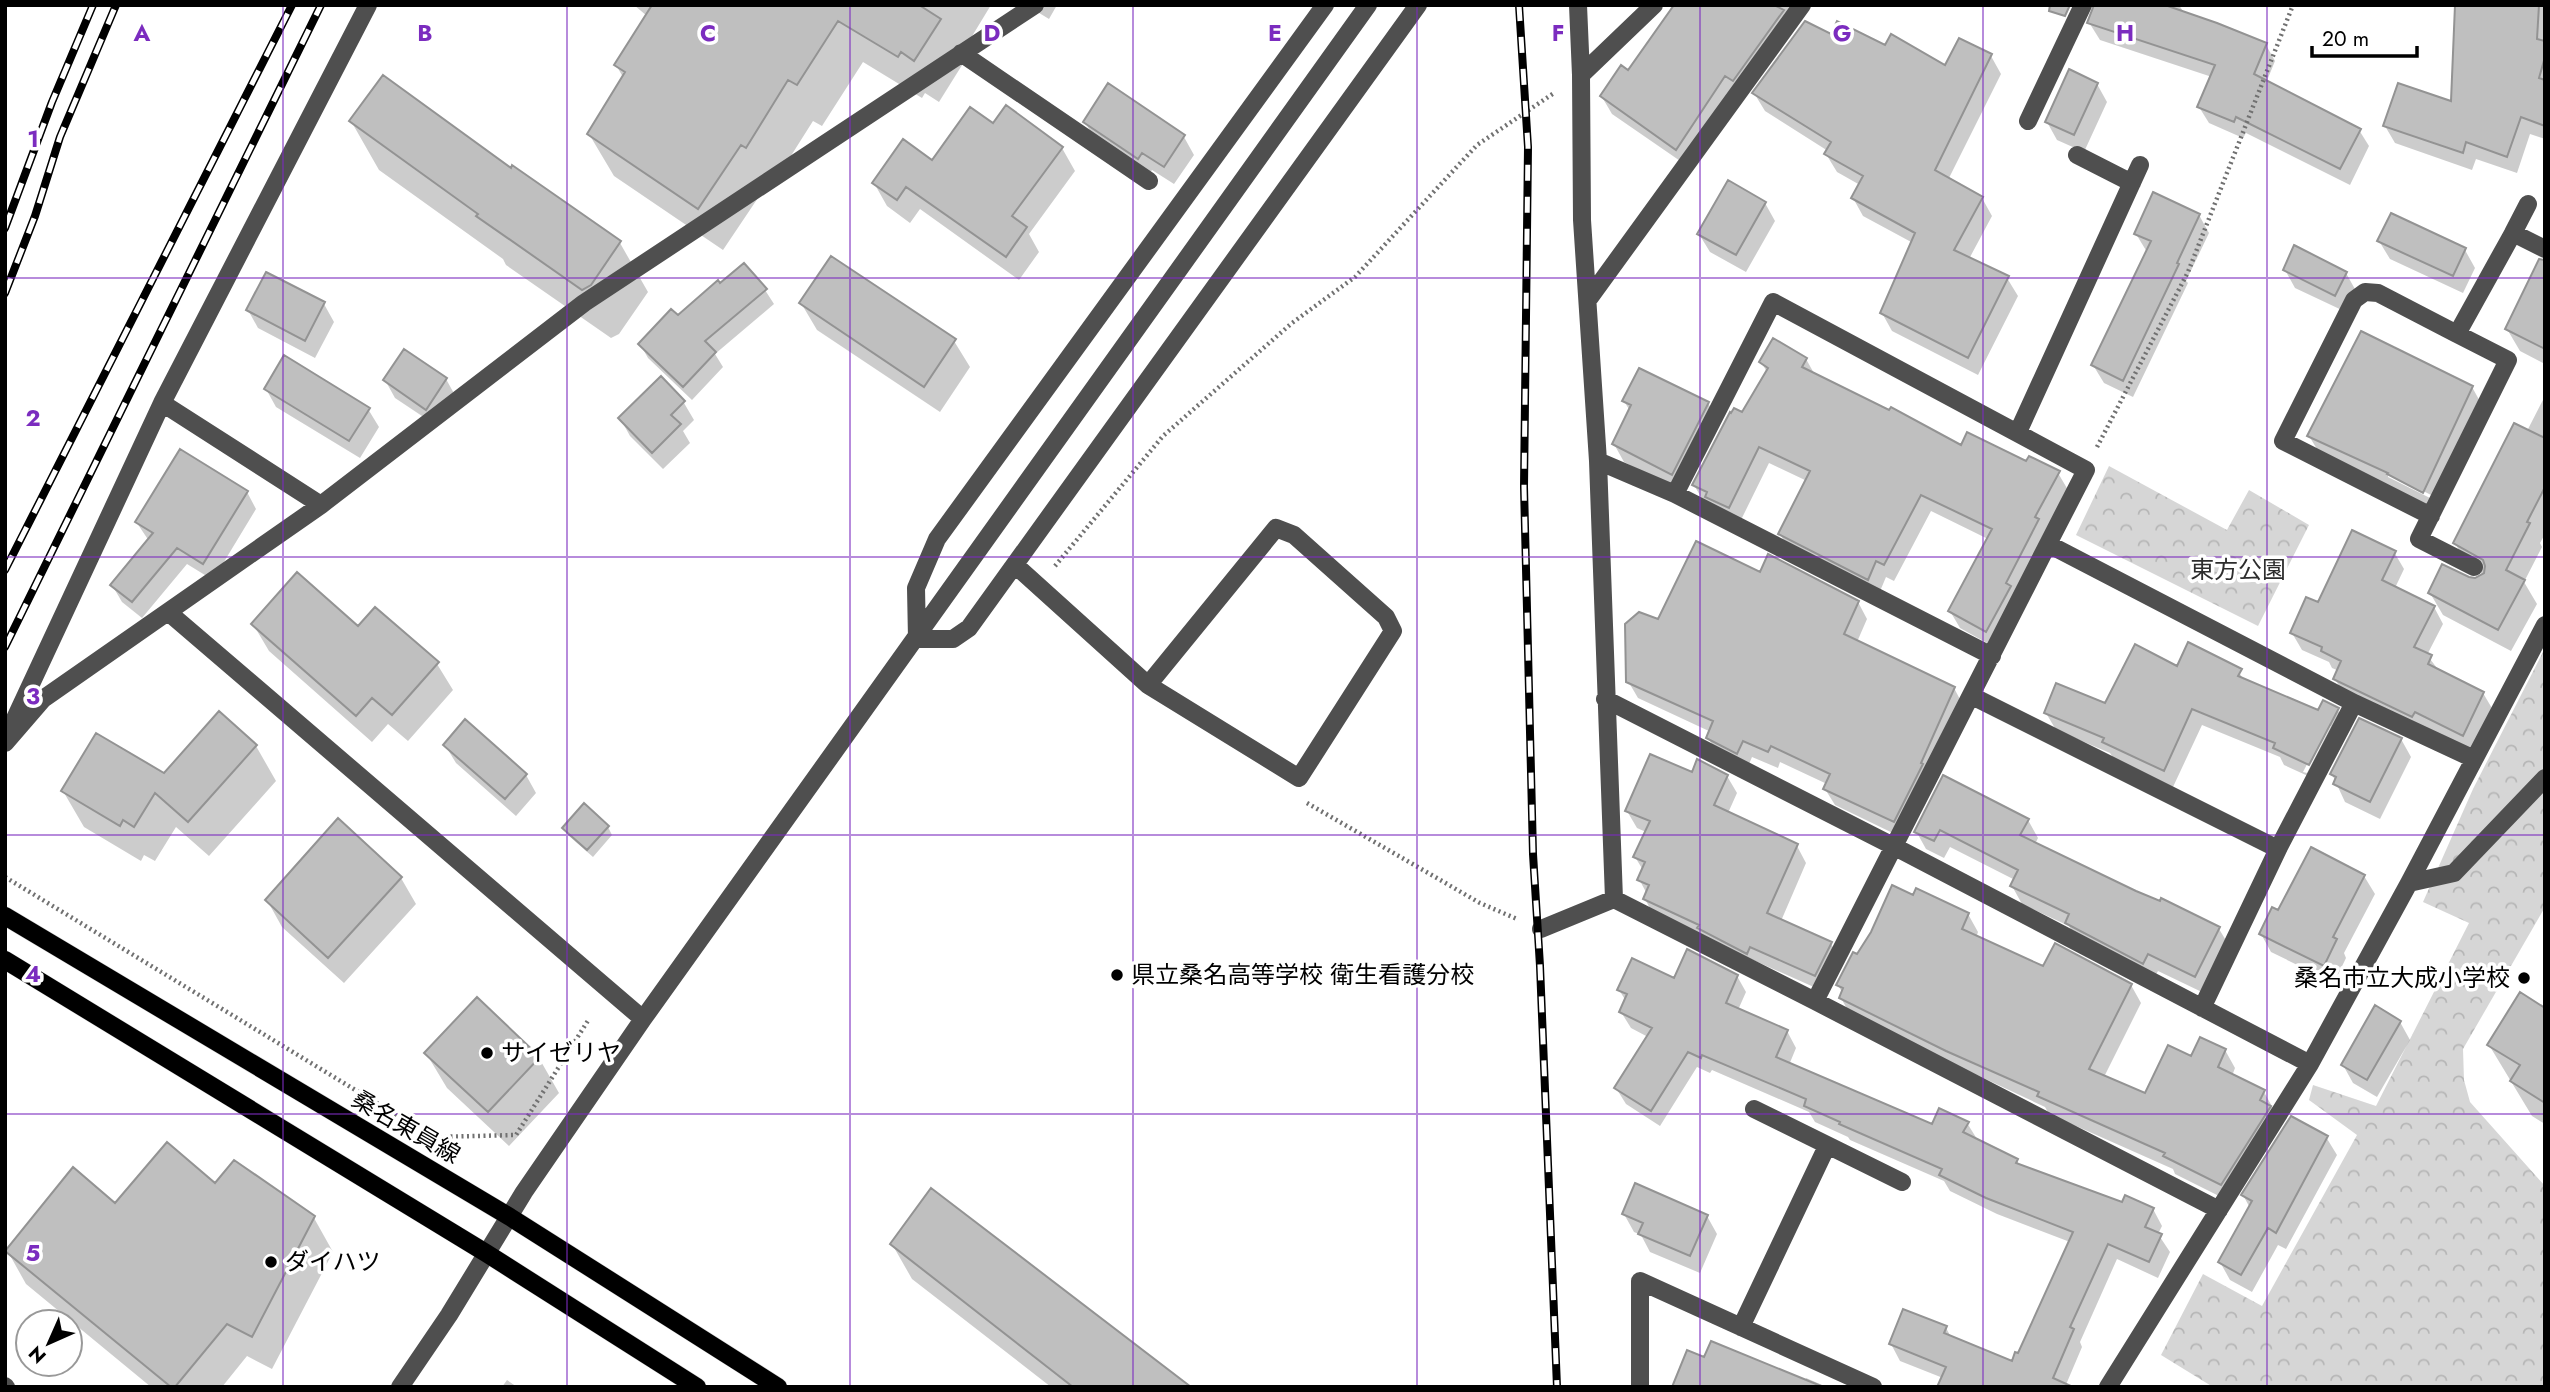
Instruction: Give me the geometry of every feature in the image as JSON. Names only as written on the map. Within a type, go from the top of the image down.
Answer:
[{"type":"main road","name":"桑名東員線","points":[[5,916],[510,1217],[778,1387]]},
{"type":"main road","points":[[5,960],[486,1253],[697,1387]]},
{"type":"street","points":[[5,741],[162,403],[368,5]]},
{"type":"street","points":[[5,741],[43,699],[321,505],[584,303],[1035,5]]},
{"type":"street","points":[[917,639],[916,588],[937,539],[1325,5]]},
{"type":"street","points":[[400,1387],[449,1315],[524,1192],[643,1019],[1368,5]]},
{"type":"street","points":[[917,639],[953,639],[969,628],[1418,5]]},
{"type":"street","points":[[1578,5],[1582,220],[1598,461],[1614,899]]},
{"type":"street","points":[[1581,75],[1654,5]]},
{"type":"street","points":[[1588,300],[1802,5]]},
{"type":"street","points":[[2028,121],[2083,5]]},
{"type":"street","points":[[961,54],[1149,181]]},
{"type":"street","points":[[2077,155],[2132,183]]},
{"type":"street","points":[[2018,432],[2140,165]]},
{"type":"street","points":[[2457,334],[2528,204]]},
{"type":"street","points":[[2512,233],[2545,249]]},
{"type":"street","points":[[2431,516],[2284,442],[2354,300],[2365,292],[2378,293],[2508,360],[2431,516],[2419,540],[2474,567]]},
{"type":"street","points":[[1675,494],[1773,302],[2086,470],[1815,1000]]},
{"type":"street","points":[[162,403],[321,505]]},
{"type":"street","points":[[1598,461],[1675,494],[1992,656]]},
{"type":"street","points":[[1015,565],[1148,685],[1299,778],[1393,631],[1386,617],[1294,535],[1276,528],[1148,685]]},
{"type":"street","points":[[2048,544],[2354,704],[2474,759]]},
{"type":"street","points":[[168,612],[643,1019]]},
{"type":"street","points":[[2108,1387],[2310,1064],[2545,625]]},
{"type":"street","points":[[1972,696],[2277,849]]},
{"type":"street","points":[[1605,699],[1895,846],[2310,1064]]},
{"type":"street","points":[[2202,1008],[2277,849],[2354,704]]},
{"type":"street","points":[[2409,883],[2455,873],[2545,778]]},
{"type":"street","points":[[1541,929],[1614,899],[2219,1210]]},
{"type":"street","points":[[1754,1110],[1902,1182]]},
{"type":"street","points":[[1741,1327],[1827,1146]]},
{"type":"street","points":[[1640,1387],[1640,1281],[1873,1387]]},
{"type":"path","points":[[2086,470],[2188,272],[2292,5]]},
{"type":"path","points":[[1039,586],[1163,436],[1292,323],[1355,277],[1477,145],[1581,75]]},
{"type":"path","points":[[5,877],[413,1125]]},
{"type":"path","points":[[424,1132],[436,1139],[516,1135],[589,1019]]},
{"type":"green space","name":"東方公園","points":[[2109,466],[2227,530],[2249,490],[2309,525],[2258,626],[2076,535]]},
{"type":"green space","points":[[2545,648],[2545,907],[2463,1049],[2464,1080],[2470,1102],[2545,1186],[2545,1387],[2213,1387],[2161,1355],[2203,1274],[2262,1306],[2357,1135],[2309,1100],[2313,1085],[2376,1106],[2469,923],[2423,902],[2473,789]]},
{"type":"building","points":[[652,5],[919,5],[941,19],[914,61],[901,52],[898,57],[838,21],[797,85],[788,80],[746,148],[741,145],[698,209],[587,134],[625,72],[614,65]]},
{"type":"building","points":[[1674,5],[1774,5],[1784,10],[1733,81],[1725,76],[1676,150],[1600,96],[1621,65],[1628,70]]},
{"type":"building","points":[[2050,5],[2070,5],[2065,16],[2049,11]]},
{"type":"building","points":[[2094,5],[2165,5],[2267,43],[2254,74],[2361,129],[2340,169],[2236,117],[2234,122],[2197,107],[2215,65],[2087,23]]},
{"type":"building","points":[[2455,5],[2539,5],[2537,39],[2545,41],[2545,57],[2539,78],[2545,80],[2545,126],[2521,117],[2507,157],[2466,142],[2463,153],[2383,126],[2398,83],[2451,101]]},
{"type":"building","points":[[1805,21],[1831,34],[1837,21],[1885,45],[1891,34],[1945,65],[1959,38],[1992,54],[1935,170],[1983,197],[1954,250],[2009,276],[1968,358],[1880,313],[1915,233],[1851,198],[1863,176],[1824,154],[1831,142],[1752,93]]},
{"type":"building","points":[[2069,69],[2098,83],[2074,135],[2045,122]]},
{"type":"building","points":[[383,75],[511,168],[512,165],[621,241],[591,285],[582,290],[476,216],[478,214],[349,121]]},
{"type":"building","points":[[1108,83],[1185,135],[1164,167],[1142,153],[1138,159],[1083,122]]},
{"type":"building","points":[[1006,105],[1063,147],[1012,216],[1027,227],[1006,257],[906,187],[897,200],[872,183],[903,139],[932,160],[970,107],[993,123]]},
{"type":"building","points":[[1728,180],[1766,202],[1736,255],[1697,234]]},
{"type":"building","points":[[2153,192],[2200,214],[2123,381],[2091,365],[2151,241],[2134,234]]},
{"type":"building","points":[[2391,213],[2466,248],[2453,276],[2377,241]]},
{"type":"building","points":[[2294,245],[2347,272],[2335,296],[2283,270]]},
{"type":"building","points":[[831,256],[956,339],[924,387],[799,303]]},
{"type":"building","points":[[2539,259],[2545,260],[2545,349],[2505,329]]},
{"type":"building","points":[[744,263],[767,289],[705,341],[716,352],[683,387],[638,344],[671,309],[678,315],[718,280],[720,283]]},
{"type":"building","points":[[266,272],[325,302],[305,341],[246,310]]},
{"type":"building","points":[[2361,331],[2473,386],[2423,493],[2388,473],[2307,436]]},
{"type":"building","points":[[1773,338],[1807,358],[1802,367],[1889,410],[1891,407],[1961,445],[1967,432],[2026,461],[2029,456],[2060,471],[2035,517],[2039,519],[2006,583],[2011,586],[1986,632],[1948,611],[1992,529],[1921,495],[1884,565],[1876,561],[1868,580],[1778,534],[1810,471],[1759,447],[1729,508],[1705,497],[1707,492],[1692,485],[1730,412],[1734,408],[1742,412],[1768,368],[1759,362]]},
{"type":"building","points":[[404,349],[447,378],[426,410],[383,380]]},
{"type":"building","points":[[284,355],[370,408],[349,441],[264,389]]},
{"type":"building","points":[[1639,368],[1709,402],[1672,475],[1612,444],[1631,405],[1622,401]]},
{"type":"building","points":[[661,376],[685,401],[671,415],[681,424],[652,453],[618,418]]},
{"type":"building","points":[[2514,423],[2545,438],[2545,487],[2506,570],[2525,580],[2498,630],[2428,593],[2442,564],[2469,577],[2475,578],[2484,573],[2483,560],[2453,543]]},
{"type":"building","points":[[180,449],[248,491],[203,564],[177,548],[132,602],[110,585],[153,533],[135,522]]},
{"type":"building","points":[[2352,530],[2396,551],[2382,580],[2435,606],[2414,647],[2432,655],[2428,664],[2484,692],[2463,736],[2415,712],[2412,717],[2333,679],[2341,661],[2321,651],[2322,647],[2290,633],[2306,597],[2318,602]]},
{"type":"building","points":[[1696,541],[1760,572],[1768,554],[1859,601],[1844,634],[1955,687],[1921,763],[1923,764],[1894,822],[1823,789],[1830,774],[1771,746],[1768,752],[1743,741],[1737,754],[1706,738],[1713,721],[1626,682],[1625,624],[1639,612],[1658,619]]},
{"type":"building","points":[[297,572],[358,626],[375,607],[439,662],[392,715],[372,698],[356,716],[251,624]]},
{"type":"building","points":[[2188,642],[2242,669],[2238,676],[2318,710],[2323,700],[2339,708],[2309,765],[2273,748],[2275,743],[2192,709],[2164,771],[2102,742],[2104,738],[2044,713],[2056,683],[2105,703],[2135,644],[2177,666]]},
{"type":"building","points":[[219,711],[257,745],[188,822],[155,793],[134,827],[123,820],[120,826],[61,791],[96,733],[164,773]]},
{"type":"building","points":[[2359,718],[2402,738],[2370,802],[2333,784],[2336,777],[2330,774]]},
{"type":"building","points":[[465,719],[527,774],[505,799],[443,745]]},
{"type":"building","points":[[1650,754],[1692,772],[1697,759],[1728,775],[1714,805],[1798,844],[1767,913],[1832,942],[1815,976],[1750,947],[1747,954],[1697,928],[1699,925],[1643,899],[1649,885],[1637,880],[1645,862],[1633,857],[1650,821],[1625,811]]},
{"type":"building","points":[[1943,775],[2029,819],[2020,835],[2136,891],[2160,901],[2161,898],[2220,927],[2195,977],[2148,954],[2143,964],[2065,923],[2069,914],[2010,886],[2018,870],[1940,830],[1934,841],[1914,832]]},
{"type":"building","points":[[584,803],[609,826],[587,850],[562,828]]},
{"type":"building","points":[[338,818],[402,877],[328,958],[265,900]]},
{"type":"building","points":[[2311,847],[2365,875],[2333,937],[2337,939],[2324,966],[2259,934],[2272,907],[2278,910]]},
{"type":"building","points":[[1892,885],[1913,895],[1916,888],[1969,913],[1962,929],[2043,966],[2055,943],[2132,984],[2089,1069],[2145,1093],[2168,1045],[2191,1056],[2200,1037],[2226,1049],[2218,1067],[2265,1090],[2260,1100],[2271,1106],[2221,1185],[2163,1156],[2165,1153],[2037,1096],[2039,1092],[1946,1051],[1839,998],[1843,988],[1836,985],[1853,952],[1857,954],[1871,932]]},
{"type":"building","points":[[1687,949],[1738,975],[1726,1003],[1788,1030],[1776,1057],[1932,1124],[1939,1108],[1969,1122],[1963,1132],[2018,1159],[2016,1163],[2122,1202],[2125,1195],[2154,1208],[2145,1227],[2162,1234],[2149,1262],[2108,1244],[2070,1327],[2074,1329],[2053,1378],[2073,1387],[1937,1387],[1946,1367],[1889,1344],[1903,1309],[1947,1326],[1944,1333],[2012,1361],[2073,1232],[1986,1198],[1939,1175],[1942,1169],[1804,1106],[1806,1099],[1702,1055],[1701,1058],[1688,1052],[1651,1111],[1614,1088],[1652,1028],[1619,1012],[1627,994],[1617,990],[1632,958],[1674,978]]},
{"type":"building","points":[[2520,992],[2545,1008],[2545,1103],[2510,1081],[2520,1065],[2487,1045]]},
{"type":"building","points":[[477,997],[540,1057],[488,1112],[424,1053]]},
{"type":"building","points":[[2375,1005],[2401,1021],[2367,1080],[2341,1065]]},
{"type":"building","points":[[2291,1116],[2328,1136],[2276,1233],[2268,1228],[2241,1275],[2218,1262],[2252,1201],[2241,1195]]},
{"type":"building","points":[[167,1142],[215,1183],[234,1160],[315,1216],[252,1337],[227,1324],[175,1387],[171,1387],[84,1316],[84,1308],[75,1308],[5,1251],[73,1167],[115,1203]]},
{"type":"building","points":[[1635,1183],[1708,1215],[1690,1256],[1638,1234],[1643,1223],[1622,1214]]},
{"type":"building","points":[[931,1188],[1191,1387],[1073,1387],[890,1244]]},
{"type":"building","points":[[1711,1341],[1821,1387],[1672,1387],[1687,1350],[1704,1357]]},
{"type":"railway","points":[[5,228],[52,102],[93,5]]},
{"type":"railway","points":[[5,293],[35,216],[60,137],[116,5]]},
{"type":"railway","points":[[5,570],[292,5]]},
{"type":"railway","points":[[5,647],[321,5]]},
{"type":"railway","points":[[1519,5],[1528,147],[1524,487],[1533,854],[1557,1387]]},
{"type":"place","name":"県立桑名高等学校 衛生看護分校","points":[[1117,975]]},
{"type":"place","name":"桑名市立大成小学校","points":[[2524,978]]},
{"type":"place","name":"サイゼリヤ","points":[[487,1053]]},
{"type":"place","name":"ダイハツ","points":[[271,1262]]}]
